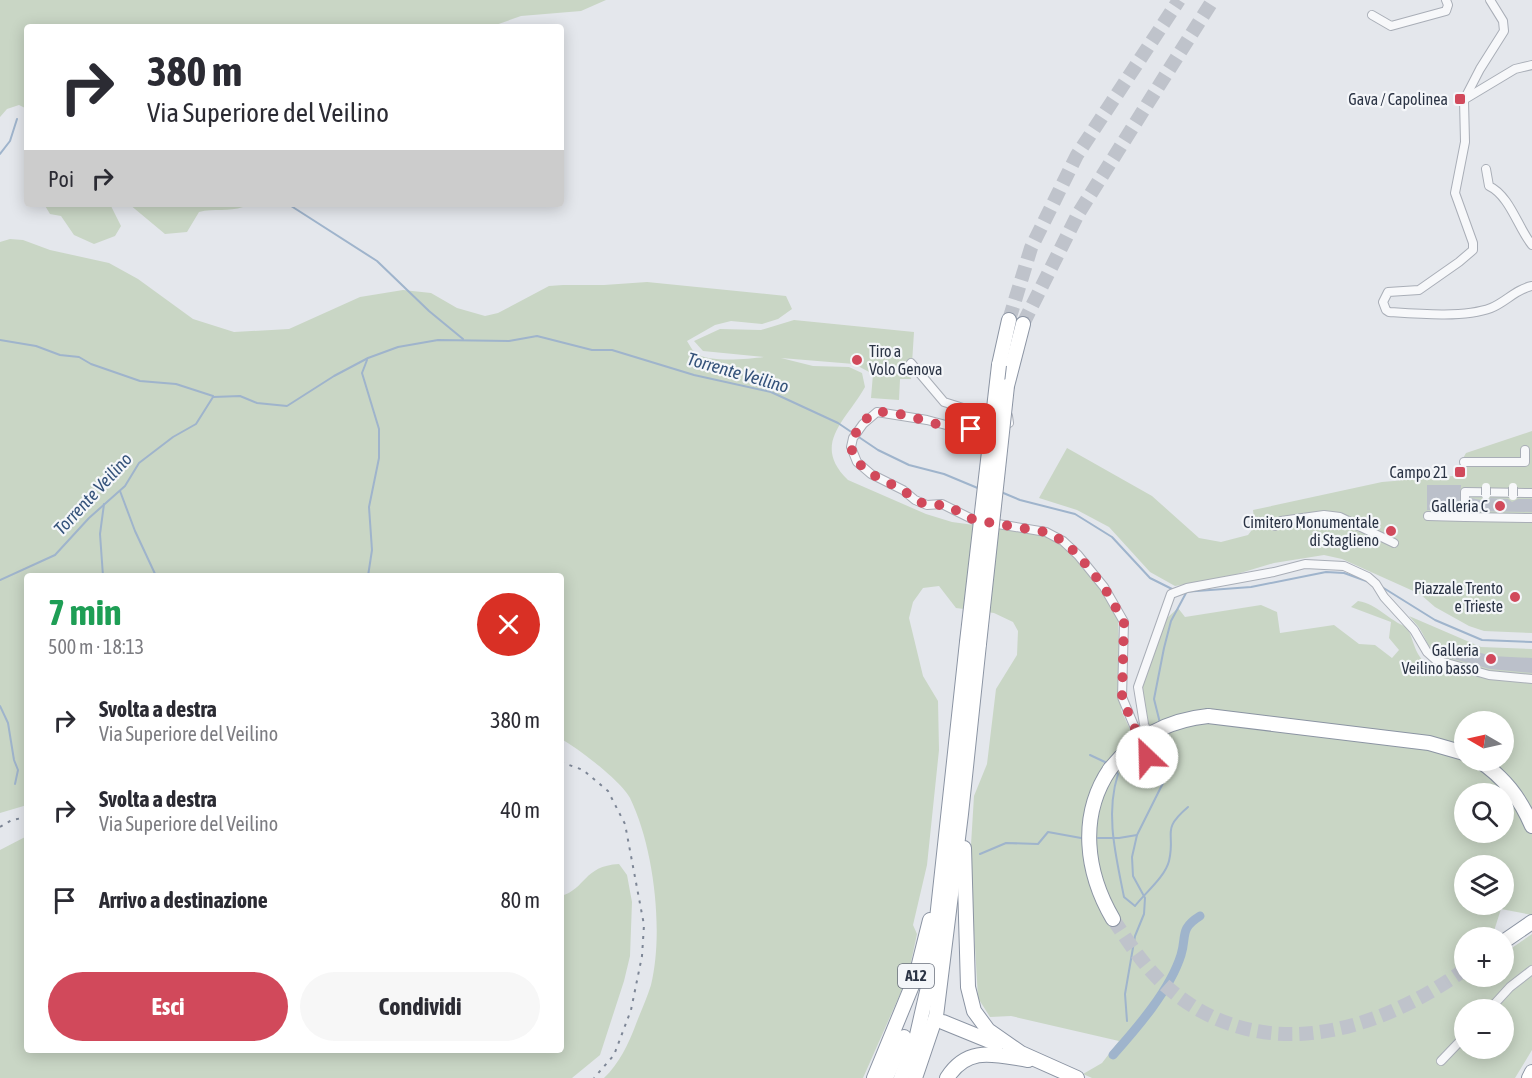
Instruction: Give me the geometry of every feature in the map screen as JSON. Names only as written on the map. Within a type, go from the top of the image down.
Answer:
[{"type":"highway","points":[[901,1078],[917,1035],[927,995],[1004,407],[1009,320]]},
{"type":"highway","points":[[1005,365],[1023,324]]},
{"type":"highway","points":[[915,1078],[936,1016],[961,814],[973,643]]},
{"type":"highway","points":[[1113,919],[1098,890],[1089,847],[1094,801],[1110,769],[1134,744],[1154,732],[1175,722],[1209,716],[1429,743],[1454,750]]},
{"type":"highway","points":[[1492,771],[1504,781],[1520,802],[1532,826]]},
{"type":"highway","points":[[961,814],[970,1004],[977,1018],[988,1030],[1022,1053],[1077,1078]]},
{"type":"highway","name":"A12","points":[[874,1078],[916,976],[943,869]]},
{"type":"highway","points":[[1514,934],[1532,922]]},
{"type":"highway","points":[[942,1022],[1022,1053]]},
{"type":"highway","points":[[886,1078],[904,1037]]},
{"type":"highway","points":[[947,1078],[959,1063],[983,1054],[1039,1062]]},
{"type":"highway","points":[[957,1078],[965,1068],[977,1062],[1005,1057]]},
{"type":"highway","points":[[1529,1078],[1532,1072]]},
{"type":"street","points":[[1372,15],[1386,24],[1402,24],[1446,11],[1446,0]]},
{"type":"street","points":[[1490,0],[1503,21],[1504,32],[1480,69],[1464,100],[1465,142],[1455,192],[1473,243],[1473,250],[1419,291],[1388,292],[1383,298],[1384,306],[1389,312],[1472,312],[1495,306],[1521,289],[1532,286]]},
{"type":"street","points":[[1464,100],[1515,69],[1532,65]]},
{"type":"street","points":[[1486,169],[1489,186],[1507,204],[1532,245]]},
{"type":"street","points":[[911,363],[944,402],[982,414],[1008,416],[1009,423],[961,429],[882,412],[872,414],[865,420],[853,438],[852,453],[861,466],[871,474],[907,492],[915,500],[927,505],[946,505],[974,520],[1046,532],[1063,541],[1078,555],[1104,587],[1124,622],[1122,698],[1146,756],[1149,758],[1154,754],[1138,696],[1140,680],[1152,651],[1168,599],[1177,591],[1187,588],[1305,564],[1344,566],[1368,577],[1376,584],[1384,597],[1414,630],[1427,652],[1436,660],[1489,675],[1532,679]]},
{"type":"street","points":[[1464,462],[1528,462],[1525,450]]},
{"type":"street","points":[[1465,517],[1465,492],[1532,493]]},
{"type":"street","points":[[1275,526],[1281,521],[1330,516],[1350,522],[1394,543]]},
{"type":"street","points":[[1428,516],[1532,518]]},
{"type":"street","points":[[1499,999],[1532,970]]},
{"type":"street","points":[[1441,1060],[1454,1047]]},
{"type":"green space","points":[[0,0],[606,0],[581,11],[521,16],[498,24],[24,24],[24,108],[19,105],[7,109],[0,117]]},
{"type":"green space","points":[[46,207],[112,207],[121,226],[115,236],[94,244],[74,235],[61,216],[50,214]]},
{"type":"green space","points":[[133,207],[243,207],[199,212],[187,232],[165,234]]},
{"type":"green space","points":[[10,239],[23,240],[50,250],[109,263],[138,279],[193,319],[234,332],[289,329],[360,297],[403,290],[431,293],[457,308],[485,316],[498,313],[549,286],[563,285],[647,282],[786,296],[792,309],[778,319],[762,324],[731,321],[715,325],[687,341],[695,353],[710,358],[729,360],[764,357],[703,351],[694,341],[720,329],[761,330],[794,320],[914,332],[911,379],[900,379],[899,400],[871,398],[873,374],[854,364],[781,358],[813,366],[849,367],[862,373],[865,387],[842,422],[832,444],[832,455],[837,467],[848,480],[926,514],[952,522],[1041,534],[1058,543],[1077,560],[1103,593],[1118,619],[1121,710],[1147,766],[1157,761],[1159,753],[1148,723],[1141,690],[1166,619],[1178,608],[1185,617],[1261,605],[1277,612],[1280,633],[1334,625],[1359,644],[1375,645],[1392,658],[1399,650],[1389,638],[1391,622],[1351,607],[1358,601],[1372,605],[1407,627],[1418,654],[1427,663],[1472,676],[1532,683],[1532,915],[1514,912],[1514,855],[1454,855],[1454,915],[1499,915],[1495,927],[1454,927],[1454,987],[1514,987],[1514,946],[1532,934],[1532,1050],[1515,1078],[1092,1078],[1083,1074],[1102,1063],[1119,1041],[1011,1016],[990,1017],[978,998],[970,861],[974,796],[987,764],[996,689],[1017,655],[1018,631],[1013,622],[994,613],[956,608],[939,586],[923,588],[913,602],[909,618],[923,676],[938,701],[939,750],[927,865],[913,925],[917,934],[908,976],[863,1078],[604,1078],[627,1046],[651,985],[657,940],[656,915],[651,865],[630,798],[618,783],[564,741],[564,573],[24,573],[24,806],[0,813],[0,242]]},
{"type":"green space","name":"Cimitero Monumentale di Staglieno","points":[[1532,431],[1532,633],[1484,631],[1469,626],[1435,607],[1420,594],[1342,559],[1324,555],[1274,563],[1227,577],[1175,586],[1150,572],[1109,527],[1077,510],[1039,498],[1067,448],[1152,496],[1199,538],[1221,542],[1248,535],[1255,526],[1253,510],[1382,482],[1453,476],[1466,453]]},
{"type":"green space","points":[[1409,616],[1481,647],[1532,649],[1532,675],[1482,670],[1445,659],[1431,649],[1420,629]]},
{"type":"green space","points":[[24,838],[24,1053],[564,1053],[564,895],[598,869],[619,864],[627,875],[632,902],[630,956],[600,1055],[572,1078],[0,1078],[0,850]]},
{"type":"building","points":[[1427,485],[1461,485],[1459,511],[1427,510]]},
{"type":"building","points":[[1471,498],[1485,501],[1491,498],[1508,499],[1512,502],[1518,499],[1532,499],[1532,512],[1471,511]]},
{"type":"building","name":"Galleria Veilino basso","points":[[1455,645],[1491,656],[1532,658],[1532,673],[1490,669],[1450,658]]},
{"type":"waterway","points":[[0,154],[10,141],[17,119]]},
{"type":"waterway","points":[[293,207],[377,261],[429,311],[463,339]]},
{"type":"waterway","name":"Torrente Veilino","points":[[0,580],[55,555],[89,518],[125,486],[139,463],[173,437],[196,424],[213,397],[240,396],[257,403],[287,406],[334,376],[368,358],[398,347],[438,340],[509,341],[537,336],[592,350],[612,350],[694,375],[771,392],[838,423],[878,450],[909,465],[944,474],[980,489]]},
{"type":"waterway","points":[[0,340],[36,346],[60,355],[79,357],[91,364],[140,381],[176,384],[213,396]]},
{"type":"waterway","points":[[367,360],[362,373],[379,429],[379,458],[369,507],[372,550],[368,573]]},
{"type":"waterway","points":[[120,491],[155,573]]},
{"type":"waterway","name":"Torrente Veilino","points":[[1001,492],[1020,500],[1075,514],[1112,537],[1150,578],[1174,590]]},
{"type":"waterway","points":[[103,573],[100,534],[104,504]]},
{"type":"waterway","name":"Torrente Veilino","points":[[1183,592],[1251,587],[1326,572],[1344,573],[1369,582]]},
{"type":"waterway","name":"Torrente Veilino","points":[[1382,587],[1435,620],[1482,640],[1532,642]]},
{"type":"waterway","points":[[1160,723],[1154,699],[1164,648],[1171,621],[1186,593]]},
{"type":"waterway","points":[[0,706],[8,723],[14,760],[18,770],[15,784]]},
{"type":"waterway","points":[[1127,1021],[1125,994],[1135,936],[1144,914],[1145,898],[1133,876],[1132,857],[1137,835],[1163,783],[1164,735]]},
{"type":"waterway","points":[[1090,755],[1107,763]]},
{"type":"waterway","points":[[1115,771],[1118,774],[1112,805],[1115,851],[1124,897],[1135,906],[1167,867],[1174,821],[1188,807]]},
{"type":"waterway","points":[[980,854],[1006,843],[1038,844],[1048,832],[1081,838]]},
{"type":"waterway","points":[[1098,838],[1137,835]]},
{"type":"waterway","points":[[1113,1055],[1161,995],[1181,955],[1186,929],[1200,916]]},
{"type":"tunnel","points":[[1009,320],[1031,248],[1077,155],[1179,0]]},
{"type":"tunnel","points":[[1023,324],[1078,214],[1213,0]]},
{"type":"tunnel","points":[[1113,919],[1159,980],[1202,1012],[1240,1027],[1278,1034],[1316,1032],[1355,1025],[1393,1011],[1454,976]]},
{"type":"railway","points":[[564,763],[583,770],[608,791],[625,824],[644,925],[642,956],[631,1010],[614,1055],[594,1078]]},
{"type":"railway","points":[[0,827],[12,820],[24,818]]},
{"type":"place","name":"Gava / Capolinea","points":[[1460,99]]},
{"type":"place","name":"Tiro a Volo Genova","points":[[857,360]]},
{"type":"place","name":"Campo 21","points":[[1460,472]]},
{"type":"place","name":"Galleria C","points":[[1500,506]]},
{"type":"place","name":"Cimitero Monumentale di Staglieno","points":[[1391,531]]},
{"type":"place","name":"Piazzale Trento e Trieste","points":[[1515,597]]},
{"type":"place","name":"Galleria Veilino basso","points":[[1491,659]]},
{"type":"route","points":[[971,429],[877,412],[867,418],[856,434],[851,447],[857,462],[871,474],[907,492],[915,500],[927,505],[946,505],[974,520],[1046,532],[1063,541],[1078,555],[1104,587],[1124,622],[1122,698],[1147,757]]}]
